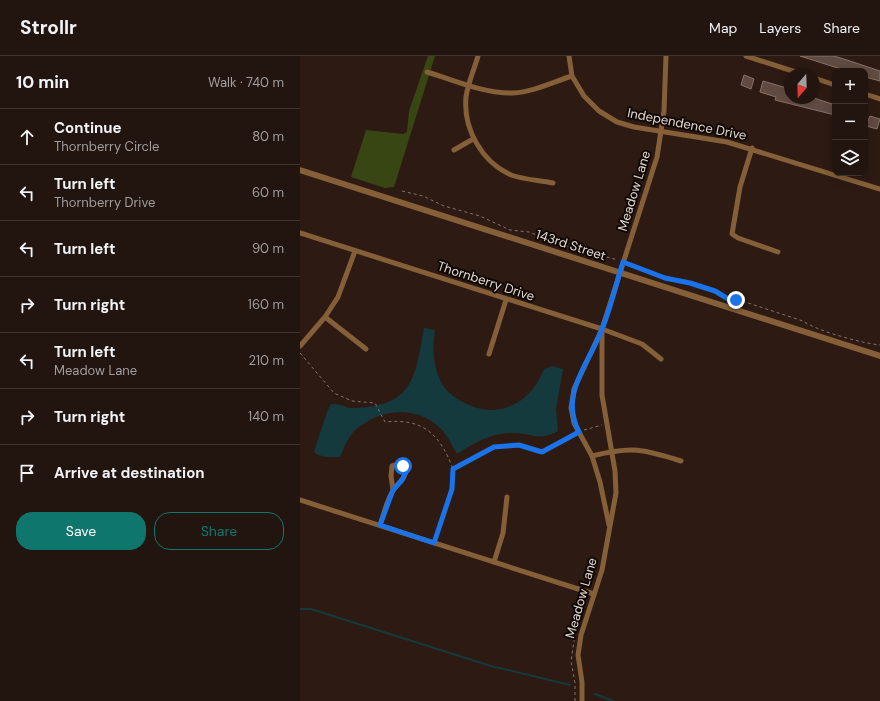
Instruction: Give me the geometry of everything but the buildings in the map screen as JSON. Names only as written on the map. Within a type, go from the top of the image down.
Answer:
[{"type":"street","points":[[478,56],[469,85],[466,112],[474,138],[483,153],[495,165],[510,174],[527,180],[553,183]]},
{"type":"street","name":"Independence Drive","points":[[569,56],[572,76],[584,96],[599,111],[617,122],[662,131],[702,136],[752,148],[880,189]]},
{"type":"street","name":"Meadow Lane","points":[[609,525],[600,482],[592,456],[574,423],[571,408],[574,388],[602,329],[656,157],[662,131],[666,56]]},
{"type":"street","points":[[746,56],[784,68]]},
{"type":"street","points":[[427,72],[496,92],[513,93],[528,91],[572,76]]},
{"type":"street","points":[[820,80],[832,84]]},
{"type":"street","points":[[868,95],[880,99]]},
{"type":"street","points":[[454,150],[474,138]]},
{"type":"street","points":[[752,148],[738,193],[732,234],[738,238],[778,252]]},
{"type":"street","name":"143rd Street","points":[[300,170],[880,356]]},
{"type":"street","name":"Thornberry Drive","points":[[300,233],[506,300],[602,329],[642,344],[661,359]]},
{"type":"street","points":[[300,346],[325,317],[338,297],[355,251]]},
{"type":"street","points":[[489,354],[506,300]]},
{"type":"street","points":[[325,317],[366,349]]},
{"type":"street","name":"Meadow Lane","points":[[582,701],[582,682],[578,654],[581,635],[602,570],[616,493],[615,471],[602,395],[600,371],[602,329]]},
{"type":"street","points":[[592,456],[611,451],[637,449],[681,461]]},
{"type":"street","points":[[380,525],[393,490],[402,480],[406,472],[405,468],[399,464],[392,466],[390,470],[393,490]]},
{"type":"street","points":[[494,562],[503,533],[507,497]]},
{"type":"street","points":[[300,500],[594,594]]},
{"type":"path","points":[[402,191],[423,196],[444,206],[480,216],[510,230],[529,232],[559,244],[623,262],[665,278],[690,283],[715,291],[730,300],[745,302],[803,321],[817,328],[880,346]]},
{"type":"path","points":[[300,353],[334,393],[352,401],[375,403],[385,422],[403,420],[419,425],[433,434],[441,443],[453,469],[452,489],[434,543]]},
{"type":"path","points":[[453,469],[494,447],[519,445],[542,452],[579,432],[606,424]]},
{"type":"path","points":[[575,701],[575,683],[571,661],[576,628]]},
{"type":"green space","points":[[428,56],[435,56],[394,187],[385,188],[351,177],[366,130],[403,134],[407,132],[409,111]]},
{"type":"water","points":[[424,328],[435,330],[434,358],[442,384],[454,397],[476,407],[488,410],[511,406],[522,400],[531,392],[544,369],[552,366],[563,369],[556,409],[558,431],[546,436],[515,433],[499,434],[477,442],[457,454],[445,433],[432,421],[414,414],[395,412],[368,421],[357,429],[348,439],[340,457],[323,456],[314,452],[331,404],[337,404],[349,408],[375,406],[389,402],[400,395],[408,386],[418,361]]},
{"type":"waterway","points":[[300,609],[311,609],[491,666],[570,685]]},
{"type":"waterway","points":[[595,694],[613,701]]},
{"type":"route","points":[[403,466],[406,472],[405,476],[393,490],[380,525],[434,543],[452,489],[453,469],[494,447],[519,445],[542,452],[579,432],[574,423],[571,408],[574,388],[602,329],[623,262],[665,278],[690,283],[715,291],[730,300],[736,300]]}]
